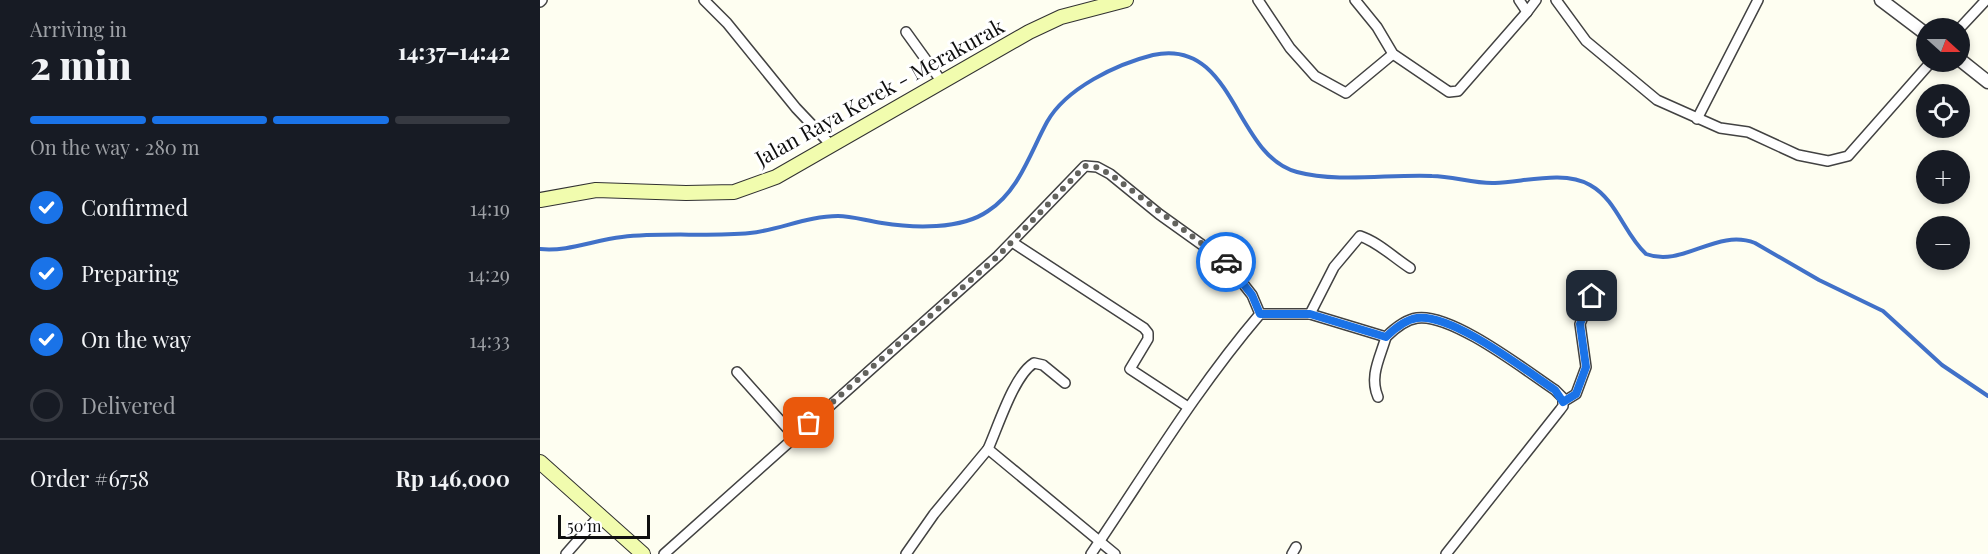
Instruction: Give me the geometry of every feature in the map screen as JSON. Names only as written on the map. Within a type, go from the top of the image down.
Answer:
[{"type":"main road","name":"Jalan Raya Kerek - Merakurak","points":[[540,200],[596,190],[734,192],[776,177],[828,140],[936,73],[1061,17],[1126,0]]},
{"type":"main road","points":[[540,462],[601,514],[643,554]]},
{"type":"street","points":[[704,0],[727,23],[796,108],[828,140]]},
{"type":"street","points":[[1258,0],[1290,48],[1315,76],[1346,93],[1393,54]]},
{"type":"street","points":[[1355,0],[1377,27],[1393,54],[1449,92],[1458,91],[1536,0]]},
{"type":"street","points":[[1519,0],[1527,12]]},
{"type":"street","points":[[1556,0],[1586,41],[1657,100],[1719,128],[1748,132],[1798,155],[1828,161],[1848,156],[1922,72]]},
{"type":"street","points":[[1697,119],[1758,0]]},
{"type":"street","points":[[1881,0],[1916,26]]},
{"type":"street","points":[[1969,18],[1986,0]]},
{"type":"street","points":[[906,32],[936,73]]},
{"type":"street","points":[[1970,68],[1988,82]]},
{"type":"street","points":[[664,554],[1012,242],[1081,169],[1096,167],[1226,262],[1252,295],[1260,314]]},
{"type":"street","points":[[1310,314],[1334,267],[1360,236],[1373,240],[1387,254],[1410,268]]},
{"type":"street","points":[[1012,242],[1144,328],[1148,333],[1148,339],[1130,369],[1188,407]]},
{"type":"street","points":[[1446,554],[1560,410],[1563,402],[1576,394],[1586,367],[1580,324],[1592,296]]},
{"type":"street","points":[[1091,554],[1188,407],[1229,350],[1260,314],[1310,314],[1386,337]]},
{"type":"street","points":[[1378,397],[1373,376],[1386,337],[1397,326],[1416,318],[1437,319],[1471,335],[1555,390],[1563,402]]},
{"type":"street","points":[[906,554],[934,514],[988,449],[1013,392],[1029,365],[1034,363],[1042,365],[1065,383]]},
{"type":"street","points":[[737,372],[794,436]]},
{"type":"street","points":[[988,449],[1115,554]]},
{"type":"street","points":[[566,554],[601,514]]},
{"type":"waterway","points":[[540,249],[561,249],[612,238],[638,236],[750,233],[838,216],[908,226],[936,226],[964,222],[988,211],[1008,193],[1023,171],[1047,122],[1067,98],[1079,88],[1124,64],[1153,55],[1180,54],[1201,63],[1218,80],[1259,144],[1276,162],[1297,172],[1347,178],[1440,176],[1487,183],[1544,178],[1568,178],[1580,181],[1590,185],[1607,199],[1638,246],[1646,254],[1660,257],[1673,256],[1727,240],[1755,243],[1819,280],[1883,311],[1942,365],[1988,396]]},
{"type":"way so far","points":[[809,423],[998,256],[1085,166],[1096,167],[1110,174],[1159,214],[1226,262]]},
{"type":"route","points":[[1226,262],[1252,295],[1260,314],[1310,314],[1386,337],[1397,326],[1416,318],[1437,319],[1471,335],[1555,390],[1563,398],[1563,402],[1573,398],[1576,394],[1586,367],[1580,324],[1592,296]]}]
